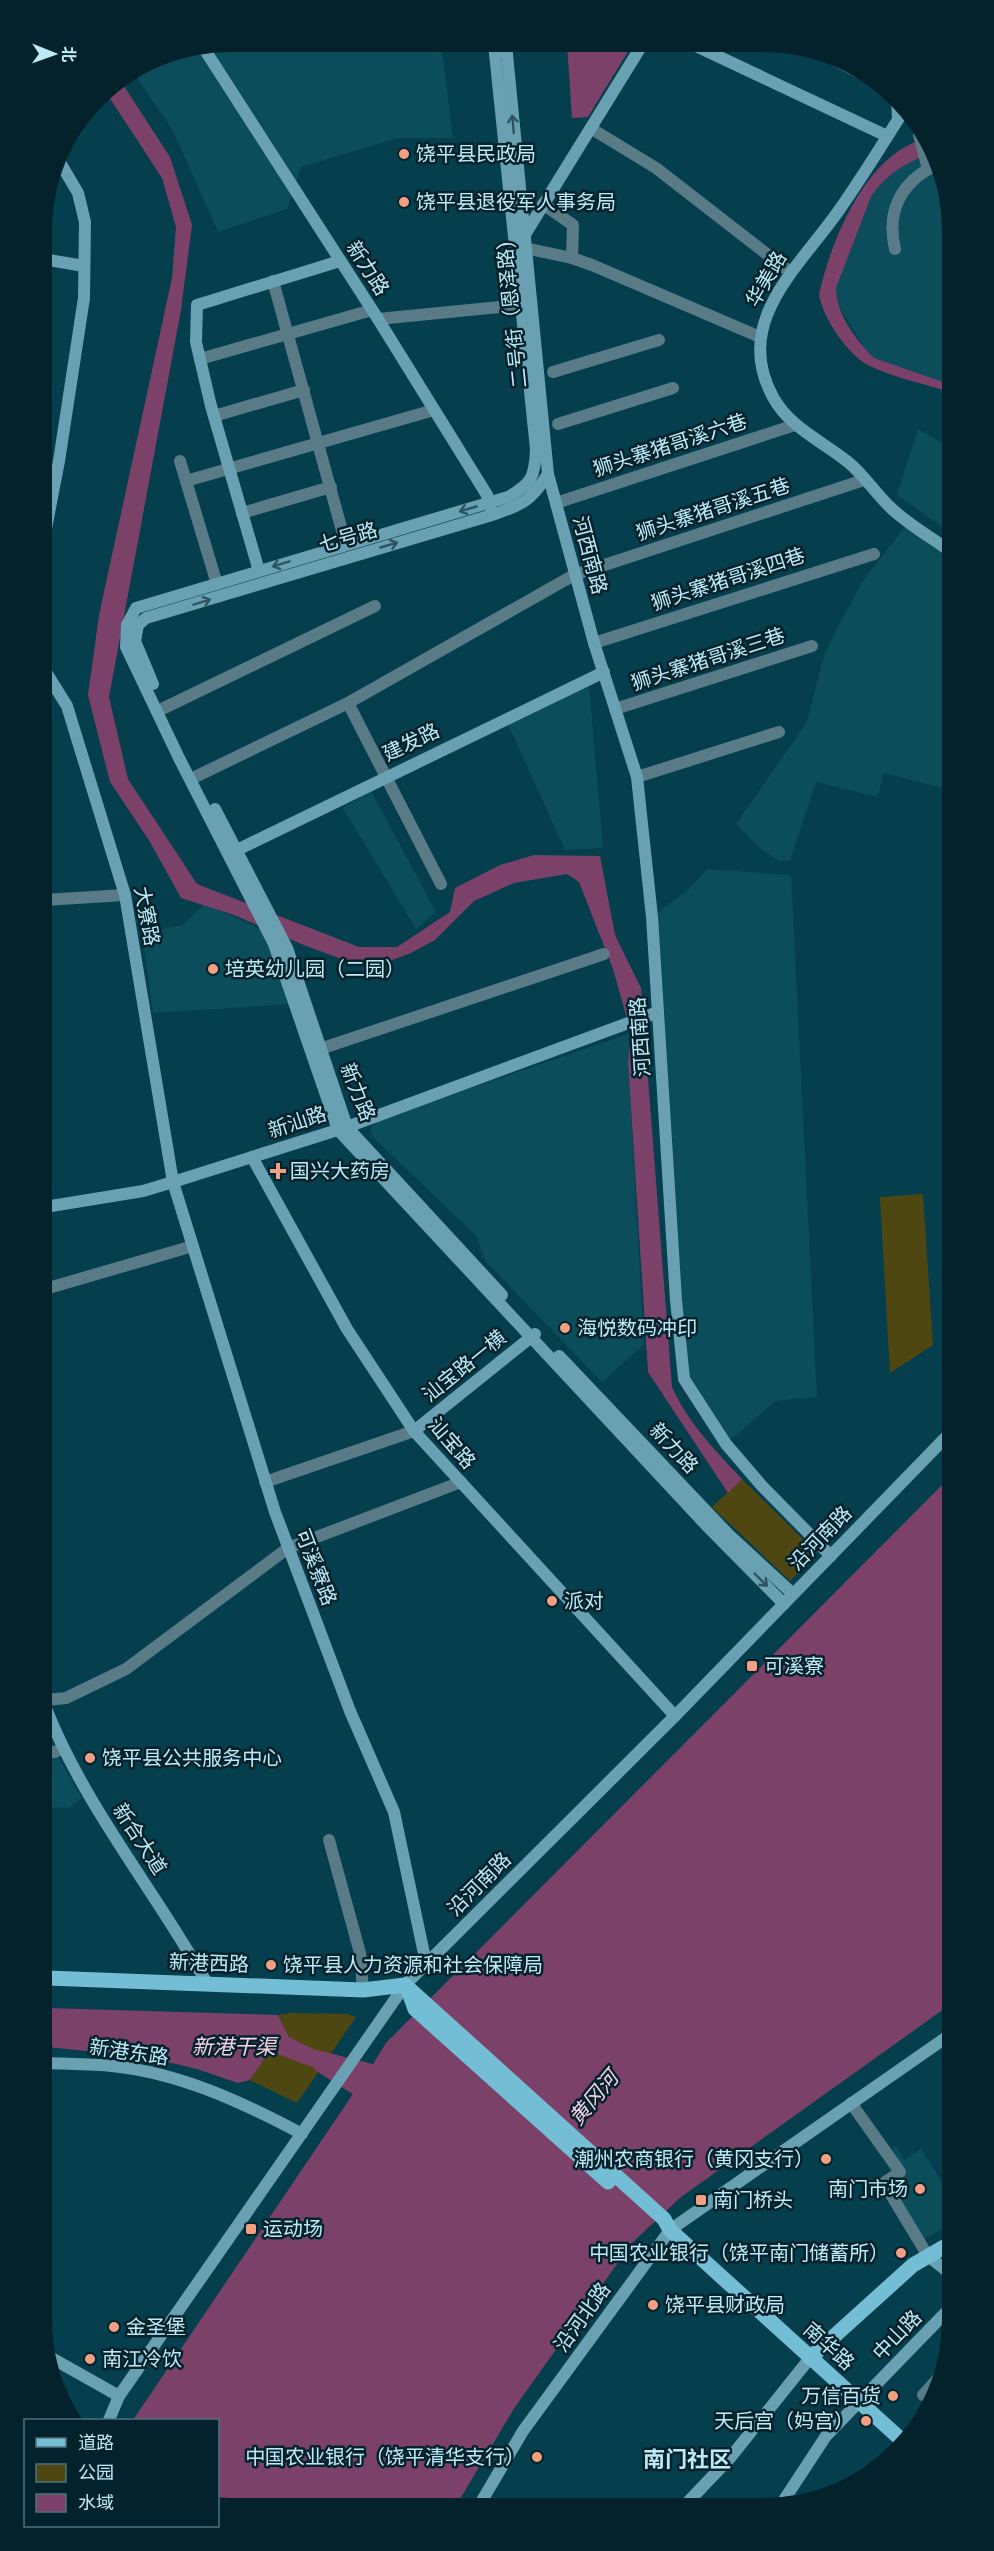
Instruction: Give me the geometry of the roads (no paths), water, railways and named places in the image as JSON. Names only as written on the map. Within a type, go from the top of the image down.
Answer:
[{"type":"main road","name":"新港西路","points":[[52,1978],[363,1990],[405,1985]]},
{"type":"main road","name":"南华路","points":[[405,1985],[415,2009],[659,2227],[670,2230],[898,2437]]},
{"type":"main road","points":[[810,2358],[913,2265],[941,2249]]},
{"type":"street","name":"二号街（恩泽路)","points":[[495,52],[518,222],[524,242],[548,474]]},
{"type":"street","name":"二号街（恩泽路)","points":[[507,52],[521,305],[536,449],[535,472]]},
{"type":"street","points":[[638,52],[592,129],[543,204],[524,242],[572,258],[760,337]]},
{"type":"street","points":[[709,52],[887,136]]},
{"type":"street","name":"新力路","points":[[206,54],[434,410],[489,503],[492,515]]},
{"type":"street","name":"华美路","points":[[900,117],[835,216],[790,272],[765,317],[760,337],[762,375],[774,399],[795,425],[850,463],[892,509],[942,545]]},
{"type":"street","points":[[592,129],[656,168],[790,272]]},
{"type":"street","points":[[896,249],[891,231],[896,206],[908,184],[930,168]]},
{"type":"street","points":[[53,493],[84,298],[85,222],[78,193],[63,171]]},
{"type":"street","points":[[543,204],[573,225],[572,258]]},
{"type":"street","points":[[53,261],[84,266]]},
{"type":"street","points":[[259,571],[214,416],[196,342],[197,305],[340,261]]},
{"type":"street","points":[[273,281],[346,545]]},
{"type":"street","points":[[200,359],[288,334],[375,315],[521,305]]},
{"type":"street","points":[[553,372],[659,340]]},
{"type":"street","points":[[558,424],[673,388]]},
{"type":"street","points":[[214,416],[304,390]]},
{"type":"street","points":[[186,481],[434,410]]},
{"type":"street","name":"狮头寨猪哥溪六巷","points":[[556,503],[795,425]]},
{"type":"street","points":[[180,461],[217,584]]},
{"type":"street","name":"七号路","points":[[139,663],[126,647],[125,633],[136,608],[489,503],[523,489],[535,472]]},
{"type":"street","name":"河西南路","points":[[548,474],[574,575],[637,777],[651,906],[676,1300],[684,1379],[726,1444],[762,1486],[831,1556]]},
{"type":"street","name":"七号路","points":[[146,618],[492,515],[522,504],[535,495],[548,474]]},
{"type":"street","name":"狮头寨猪哥溪五巷","points":[[197,776],[348,703],[574,575],[864,480]]},
{"type":"street","points":[[242,513],[331,487]]},
{"type":"street","name":"狮头寨猪哥溪四巷","points":[[594,643],[874,554]]},
{"type":"street","points":[[164,708],[375,606]]},
{"type":"street","name":"新力路","points":[[146,618],[138,625],[136,633],[139,663],[237,850],[257,899],[287,948],[320,1049],[342,1128],[534,1335],[729,1535],[788,1599]]},
{"type":"street","name":"狮头寨猪哥溪三巷","points":[[615,709],[812,646]]},
{"type":"street","points":[[139,663],[179,758],[257,899],[342,1128]]},
{"type":"street","name":"建发路","points":[[237,850],[385,776],[604,672]]},
{"type":"street","name":"大寮路","points":[[53,681],[67,706],[125,895],[173,1182]]},
{"type":"street","points":[[348,703],[441,884]]},
{"type":"street","points":[[637,777],[779,732]]},
{"type":"street","points":[[53,899],[125,895]]},
{"type":"street","points":[[320,1049],[604,954]]},
{"type":"street","name":"新汕路","points":[[53,1206],[143,1191],[252,1157],[342,1128],[658,1012]]},
{"type":"street","name":"汕宝路","points":[[252,1157],[347,1329],[414,1431],[675,1716]]},
{"type":"street","name":"可溪寮路","points":[[173,1182],[288,1548],[350,1711],[394,1812],[426,1963]]},
{"type":"street","points":[[52,1287],[193,1246]]},
{"type":"street","name":"汕宝路一横","points":[[414,1431],[534,1335]]},
{"type":"street","points":[[266,1482],[414,1431]]},
{"type":"street","name":"沿河南路","points":[[110,2419],[120,2396],[405,1985],[675,1716],[941,1442]]},
{"type":"street","points":[[52,1699],[66,1698],[126,1669],[288,1548],[461,1482]]},
{"type":"street","name":"新合大道","points":[[52,1725],[103,1820],[171,1922],[208,1984]]},
{"type":"street","points":[[52,1752],[63,1748]]},
{"type":"street","points":[[329,1840],[360,1953],[363,1990]]},
{"type":"street","name":"沿河北路","points":[[484,2498],[523,2431],[670,2230],[941,2041]]},
{"type":"street","name":"新港东路","points":[[52,2063],[112,2066],[172,2077],[249,2106],[302,2133]]},
{"type":"street","points":[[851,2103],[900,2172],[884,2183],[928,2256],[941,2266]]},
{"type":"street","name":"中山路","points":[[786,2497],[826,2436],[941,2317]]},
{"type":"street","points":[[692,2498],[730,2458],[810,2358]]},
{"type":"street","points":[[58,2361],[120,2396]]},
{"type":"street","points":[[923,2395],[928,2390]]},
{"type":"water","points":[[568,52],[628,52],[588,117],[572,118]]},
{"type":"water","points":[[125,87],[170,157],[192,225],[181,310],[109,697],[128,779],[197,884],[359,947],[397,947],[450,912],[455,888],[500,865],[534,855],[600,856],[615,935],[641,988],[672,1387],[694,1425],[742,1479],[728,1493],[648,1372],[628,1062],[631,1033],[613,969],[579,882],[567,874],[514,883],[474,901],[435,940],[411,953],[374,967],[361,966],[306,946],[234,915],[181,898],[150,842],[110,782],[88,695],[99,615],[172,278],[176,227],[162,178],[111,99]]},
{"type":"water","points":[[918,141],[925,156],[896,171],[871,197],[836,288],[837,298],[848,326],[874,358],[942,382],[942,390],[870,366],[853,354],[837,335],[825,314],[819,294],[832,250],[854,204],[867,182],[901,149]]},
{"type":"water","name":"黄冈河","points":[[941,1486],[941,2011],[681,2197],[632,2243],[515,2407],[461,2498],[219,2498],[219,2419],[134,2419],[363,2079],[312,2067],[270,2051],[250,2080],[238,2083],[197,2069],[146,2057],[52,2048],[52,2008],[278,2015],[289,2037],[313,2049],[373,2064],[386,2043]]},
{"type":"waterway","name":"新港干渠","points":[[323,2063],[383,2101]]},
{"type":"place","name":"饶平县民政局","points":[[404,154]]},
{"type":"place","name":"饶平县退役军人事务局","points":[[404,202]]},
{"type":"place","name":"培英幼儿园（二园）","points":[[213,969]]},
{"type":"place","name":"国兴大药房","points":[[278,1171]]},
{"type":"place","name":"海悦数码冲印","points":[[565,1328]]},
{"type":"place","name":"派对","points":[[552,1601]]},
{"type":"place","name":"可溪寮","points":[[752,1666]]},
{"type":"place","name":"饶平县公共服务中心","points":[[90,1758]]},
{"type":"place","name":"饶平县人力资源和社会保障局","points":[[271,1965]]},
{"type":"place","name":"潮州农商银行（黄冈支行）","points":[[826,2159]]},
{"type":"place","name":"南门市场","points":[[920,2189]]},
{"type":"place","name":"南门桥头","points":[[701,2200]]},
{"type":"place","name":"运动场","points":[[251,2229]]},
{"type":"place","name":"中国农业银行（饶平南门储蓄所）","points":[[901,2253]]},
{"type":"place","name":"饶平县财政局","points":[[653,2305]]},
{"type":"place","name":"金圣堡","points":[[114,2327]]},
{"type":"place","name":"南江冷饮","points":[[90,2359]]},
{"type":"place","name":"万信百货","points":[[893,2396]]},
{"type":"place","name":"天后宫（妈宫）","points":[[866,2421]]},
{"type":"place","name":"中国农业银行（饶平清华支行）","points":[[537,2457]]},
{"type":"district","name":"南门社区","points":[[687,2459]]}]
